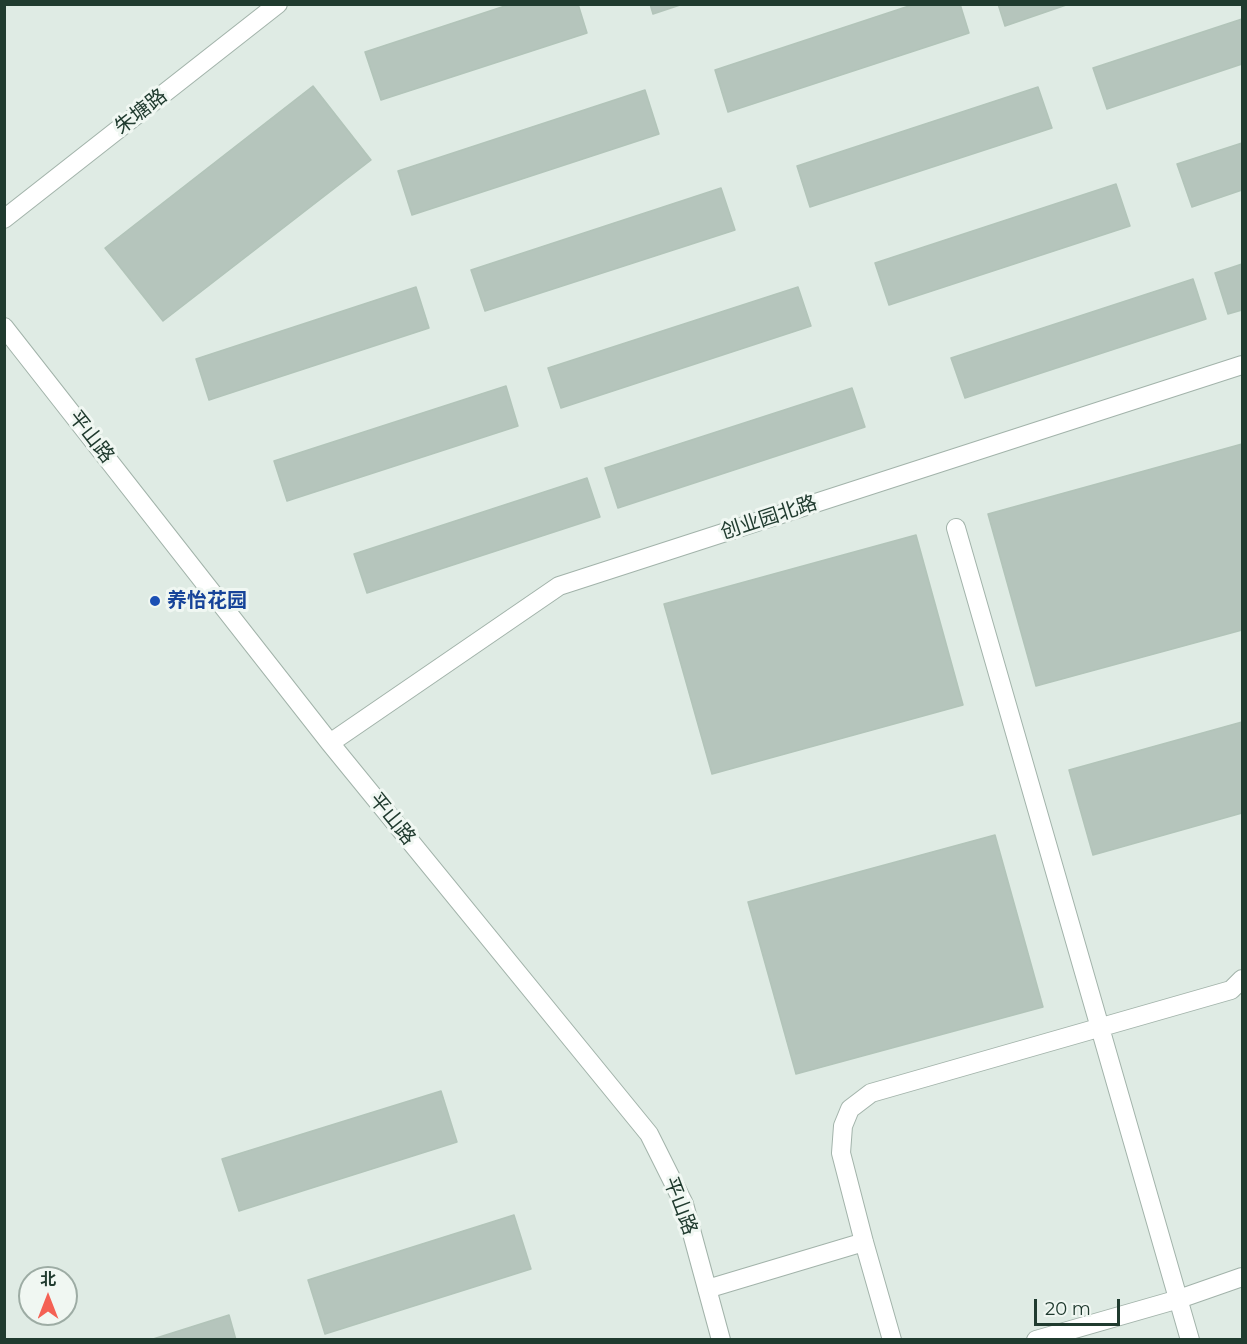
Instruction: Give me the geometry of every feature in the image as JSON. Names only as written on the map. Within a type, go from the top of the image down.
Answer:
[{"type":"street","name":"朱塘路","points":[[4,219],[278,4]]},
{"type":"street","name":"平山路","points":[[4,327],[330,743],[649,1134],[684,1204],[721,1340]]},
{"type":"street","name":"创业园北路","points":[[330,743],[559,586],[1242,366]]},
{"type":"street","points":[[956,528],[1190,1340]]},
{"type":"street","points":[[892,1340],[841,1153],[843,1126],[850,1109],[871,1093],[1231,990],[1242,979]]},
{"type":"street","points":[[707,1289],[864,1242]]},
{"type":"street","points":[[1036,1340],[1179,1299],[1242,1277]]},
{"type":"building","points":[[511,4],[578,4],[587,33],[381,100],[365,52]]},
{"type":"building","points":[[650,4],[683,4],[653,14]]},
{"type":"building","points":[[915,4],[960,4],[969,33],[728,112],[715,70]]},
{"type":"building","points":[[998,4],[1069,4],[1005,26]]},
{"type":"building","points":[[1242,19],[1242,64],[1107,109],[1093,68]]},
{"type":"building","points":[[313,86],[371,160],[163,321],[105,248]]},
{"type":"building","points":[[1038,87],[1052,128],[810,207],[797,166]]},
{"type":"building","points":[[645,90],[659,134],[412,215],[398,171]]},
{"type":"building","points":[[1242,143],[1242,190],[1192,207],[1177,164]]},
{"type":"building","points":[[1116,184],[1130,226],[889,305],[875,263]]},
{"type":"building","points":[[721,188],[735,230],[485,311],[471,270]]},
{"type":"building","points":[[1242,264],[1242,310],[1228,314],[1215,273]]},
{"type":"building","points":[[1193,279],[1206,319],[965,398],[951,358]]},
{"type":"building","points":[[416,287],[429,328],[209,400],[196,359]]},
{"type":"building","points":[[798,287],[811,326],[561,408],[548,368]]},
{"type":"building","points":[[506,386],[518,426],[287,501],[274,461]]},
{"type":"building","points":[[852,388],[865,427],[618,508],[605,468]]},
{"type":"building","points":[[1242,444],[1242,630],[1036,686],[988,514]]},
{"type":"building","points":[[587,478],[600,517],[367,593],[354,554]]},
{"type":"building","points":[[916,535],[963,705],[712,774],[664,604]]},
{"type":"building","points":[[1242,722],[1242,813],[1093,855],[1069,770]]},
{"type":"building","points":[[995,835],[1043,1007],[796,1074],[748,902]]},
{"type":"building","points":[[441,1091],[457,1142],[239,1211],[222,1159]]},
{"type":"building","points":[[514,1215],[531,1269],[325,1334],[308,1280]]},
{"type":"building","points":[[229,1315],[236,1340],[150,1340]]},
{"type":"place","name":"养怡花园","points":[[155,601]]}]
